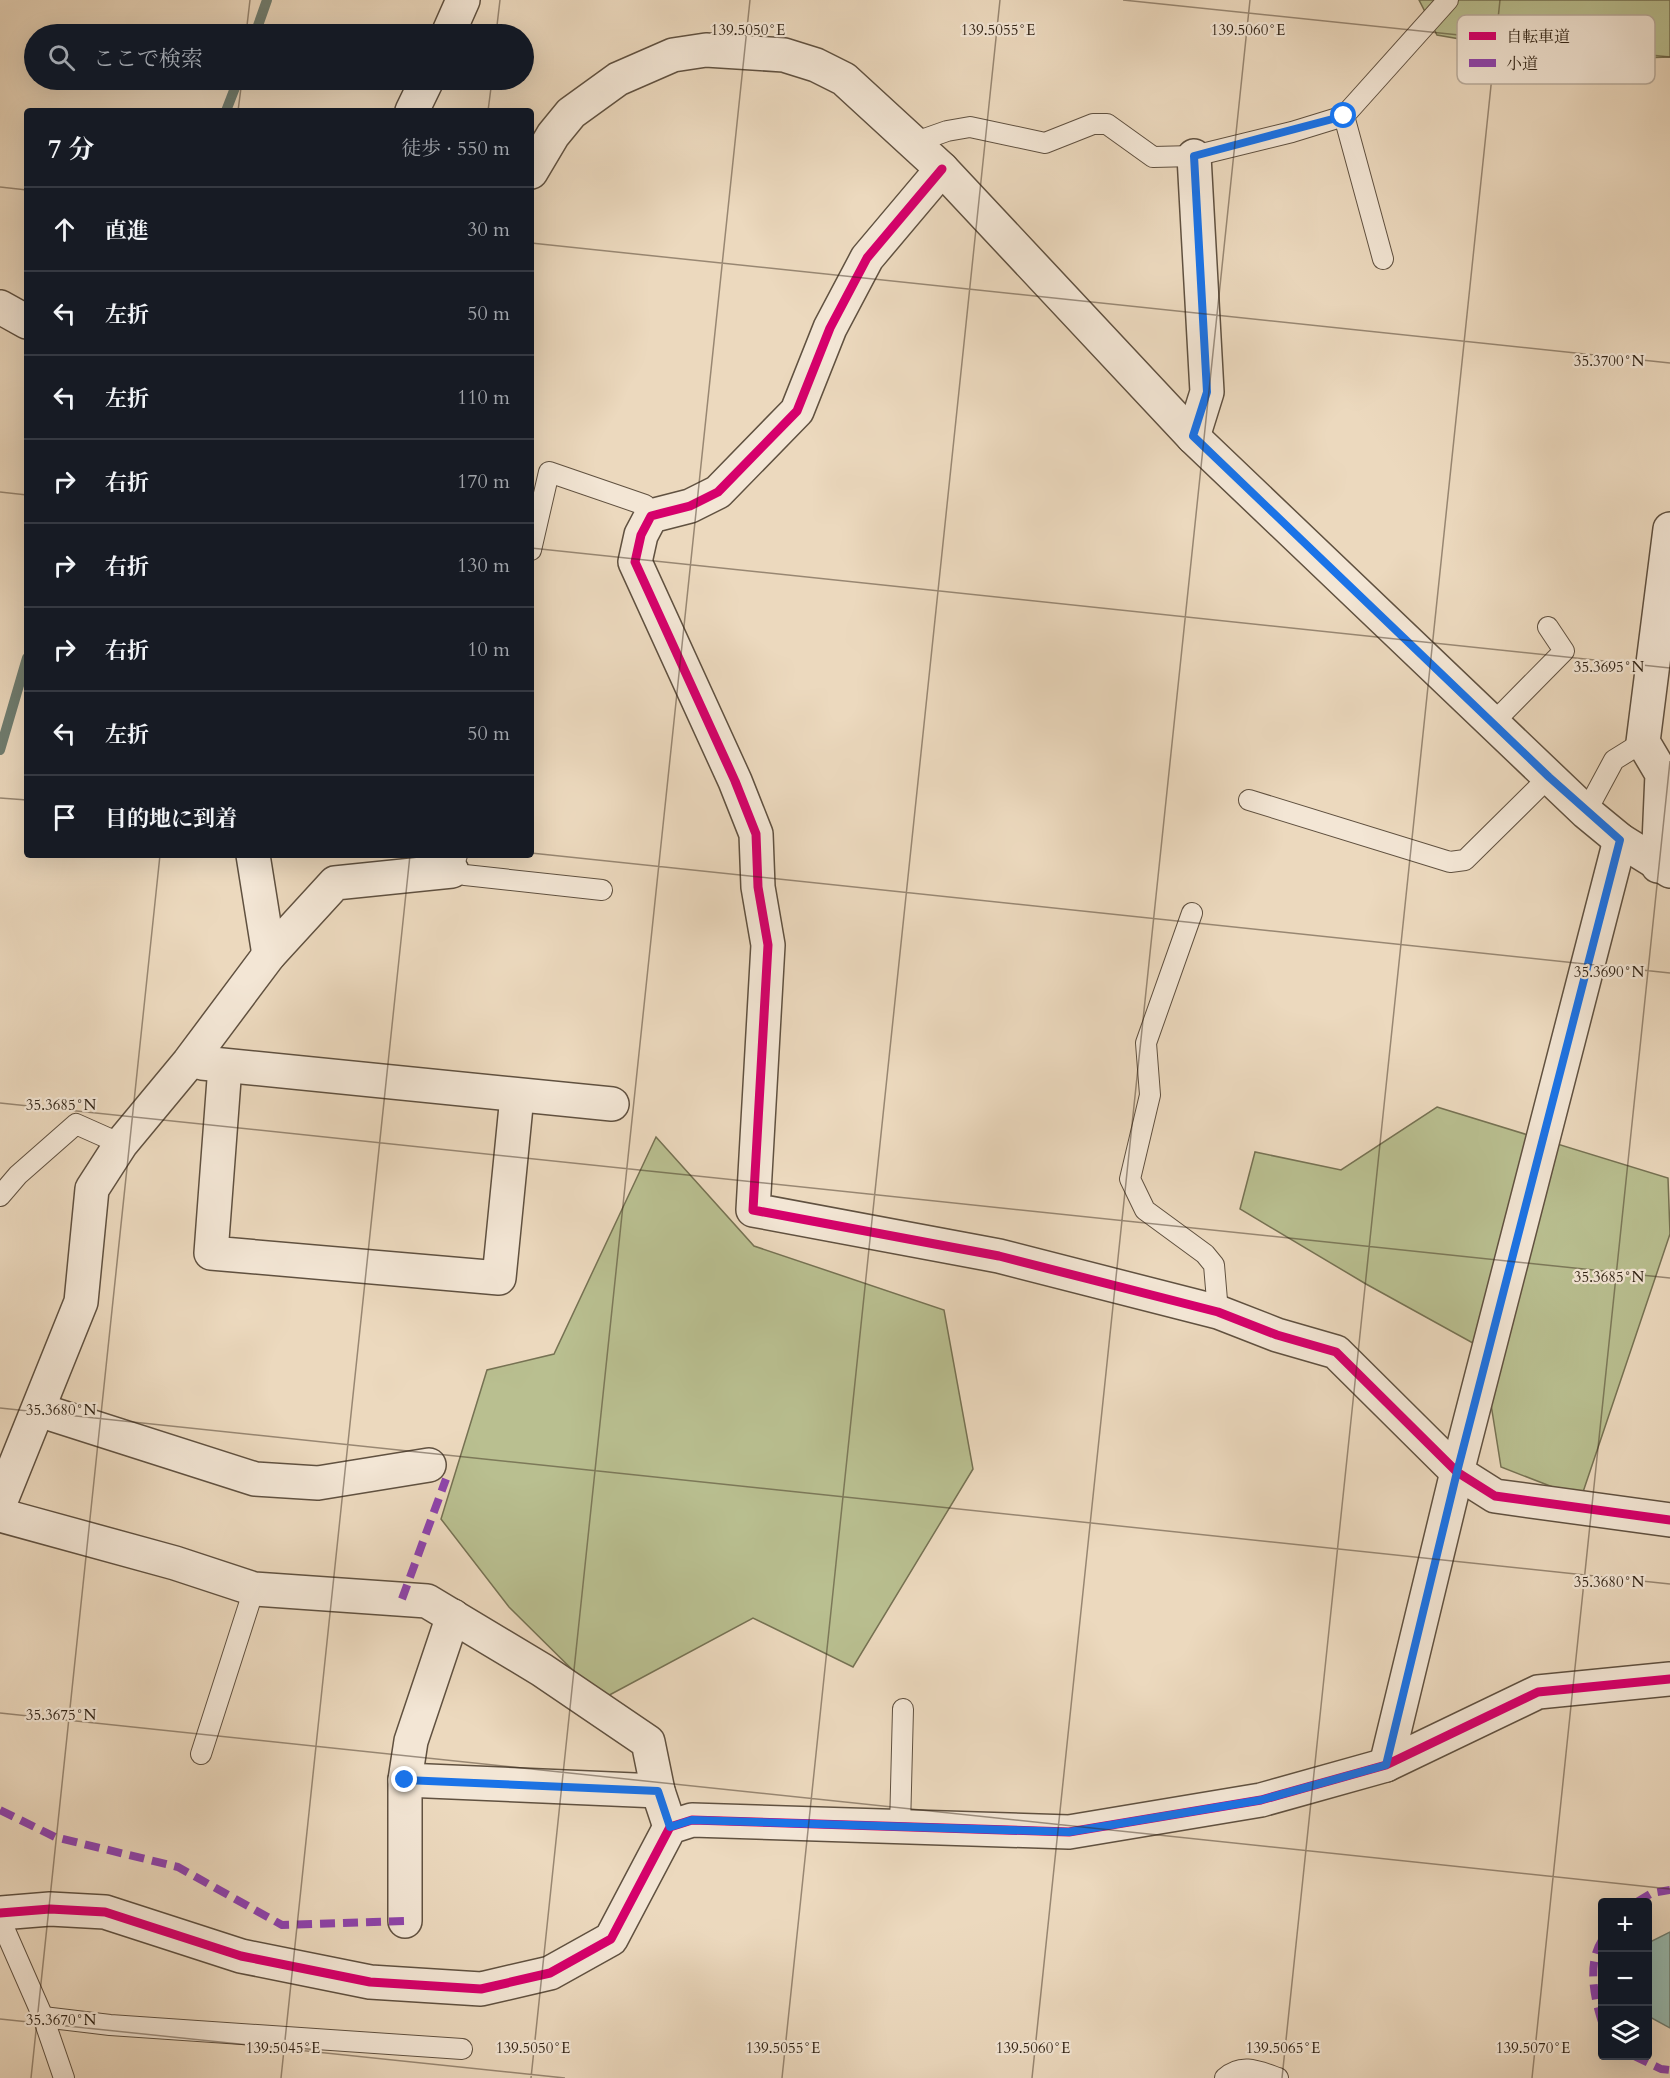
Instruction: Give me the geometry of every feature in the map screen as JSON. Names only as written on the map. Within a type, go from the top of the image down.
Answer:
[{"type":"street","points":[[534,167],[553,135],[571,113],[593,95],[645,66],[673,55],[706,50],[784,55],[816,65],[844,79],[942,169],[1193,436],[1586,812],[1620,840],[1664,868]]},
{"type":"street","points":[[413,108],[422,90]]},
{"type":"street","points":[[1193,436],[1207,392],[1194,156]]},
{"type":"street","points":[[942,169],[867,258],[830,328],[797,411],[718,492],[690,506],[651,516],[641,535],[635,562],[735,781],[756,834],[758,887],[768,945],[753,1210],[829,1222],[999,1256],[1218,1312],[1277,1335],[1336,1352],[1457,1472],[1495,1496],[1670,1520]]},
{"type":"street","points":[[0,307],[24,319]]},
{"type":"street","points":[[1664,868],[1662,774],[1644,742],[1664,629],[1670,529]]},
{"type":"street","points":[[1386,1765],[1457,1472],[1620,840]]},
{"type":"street","points":[[253,858],[269,955]]},
{"type":"street","points":[[0,1503],[81,1302],[92,1189],[121,1144],[189,1062],[269,955],[334,884],[454,863]]},
{"type":"street","points":[[189,1062],[612,1104]]},
{"type":"street","points":[[225,1066],[211,1253],[499,1278],[517,1096]]},
{"type":"street","points":[[39,1410],[255,1479],[318,1483],[429,1465]]},
{"type":"street","points":[[0,1515],[175,1563],[254,1589],[427,1601],[542,1670],[648,1742],[658,1791],[670,1827]]},
{"type":"street","points":[[405,1921],[405,1780],[411,1741],[453,1616]]},
{"type":"street","points":[[0,1913],[50,1908],[105,1912],[253,1958],[370,1982],[481,1989],[549,1973],[611,1939],[670,1827],[692,1820],[1069,1832],[1261,1800],[1386,1765],[1538,1692],[1670,1679]]},
{"type":"street","points":[[405,1780],[658,1791]]},
{"type":"lane","points":[[913,143],[947,131],[970,127],[1045,143],[1093,124],[1107,124],[1153,157],[1194,156],[1344,116],[1448,0]]},
{"type":"lane","points":[[1344,116],[1383,259]]},
{"type":"lane","points":[[534,537],[549,472],[645,505],[651,516]]},
{"type":"lane","points":[[1493,723],[1563,651],[1548,627]]},
{"type":"lane","points":[[1586,812],[1614,760],[1644,742]]},
{"type":"lane","points":[[1249,800],[1450,862],[1465,860],[1549,777]]},
{"type":"lane","points":[[454,863],[602,890]]},
{"type":"lane","points":[[1192,913],[1146,1043],[1150,1095],[1130,1179],[1145,1210],[1205,1254],[1214,1265],[1218,1312]]},
{"type":"lane","points":[[0,1196],[18,1175],[76,1124],[121,1144]]},
{"type":"lane","points":[[201,1754],[254,1589]]},
{"type":"lane","points":[[900,1827],[903,1709]]},
{"type":"lane","points":[[0,1919],[43,2017],[64,2078]]},
{"type":"lane","points":[[43,2017],[110,2025],[462,2049]]},
{"type":"lane","points":[[1225,2078],[1233,2071],[1251,2068],[1278,2078]]},
{"type":"green space","points":[[1419,0],[1670,0],[1670,57],[1655,58],[1655,15],[1457,15],[1457,38],[1437,35]]},
{"type":"green space","points":[[1437,1107],[1668,1178],[1670,1234],[1581,1498],[1501,1467],[1482,1348],[1366,1284],[1240,1209],[1255,1152],[1341,1170]]},
{"type":"green space","points":[[656,1137],[754,1246],[944,1310],[973,1469],[853,1667],[753,1618],[602,1699],[509,1607],[441,1519],[487,1370],[554,1354]]},
{"type":"water","points":[[1670,1932],[1670,2028],[1652,2018],[1652,1941]]},
{"type":"waterway","points":[[259,24],[267,0]]},
{"type":"waterway","points":[[227,108],[234,90]]},
{"type":"waterway","points":[[0,750],[24,668]]},
{"type":"marked path","points":[[402,1599],[446,1479]]},
{"type":"marked path","points":[[0,1810],[55,1837],[178,1867],[282,1925],[405,1921]]},
{"type":"marked path","points":[[1644,1898],[1652,1893],[1670,1890]]},
{"type":"marked path","points":[[1598,1947],[1593,1970],[1598,2006]]},
{"type":"marked path","points":[[1642,2060],[1661,2069],[1670,2070]]},
{"type":"cycle path","points":[[942,169],[867,258],[830,328],[797,411],[718,492],[690,506],[651,516],[641,535],[635,562],[735,781],[756,834],[758,887],[768,945],[753,1210],[999,1256],[1218,1312],[1277,1335],[1336,1352],[1457,1472],[1495,1496],[1670,1520]]},
{"type":"cycle path","points":[[0,1913],[50,1909],[105,1912],[241,1956],[370,1982],[481,1989],[550,1973],[611,1939],[670,1827],[692,1820],[1069,1832],[1261,1800],[1386,1765],[1538,1692],[1670,1679]]},
{"type":"route","points":[[405,1780],[658,1791],[670,1827],[692,1820],[1069,1832],[1261,1800],[1386,1765],[1457,1472],[1620,840],[1549,777],[1193,436],[1207,392],[1194,156],[1292,132],[1344,116]]}]
